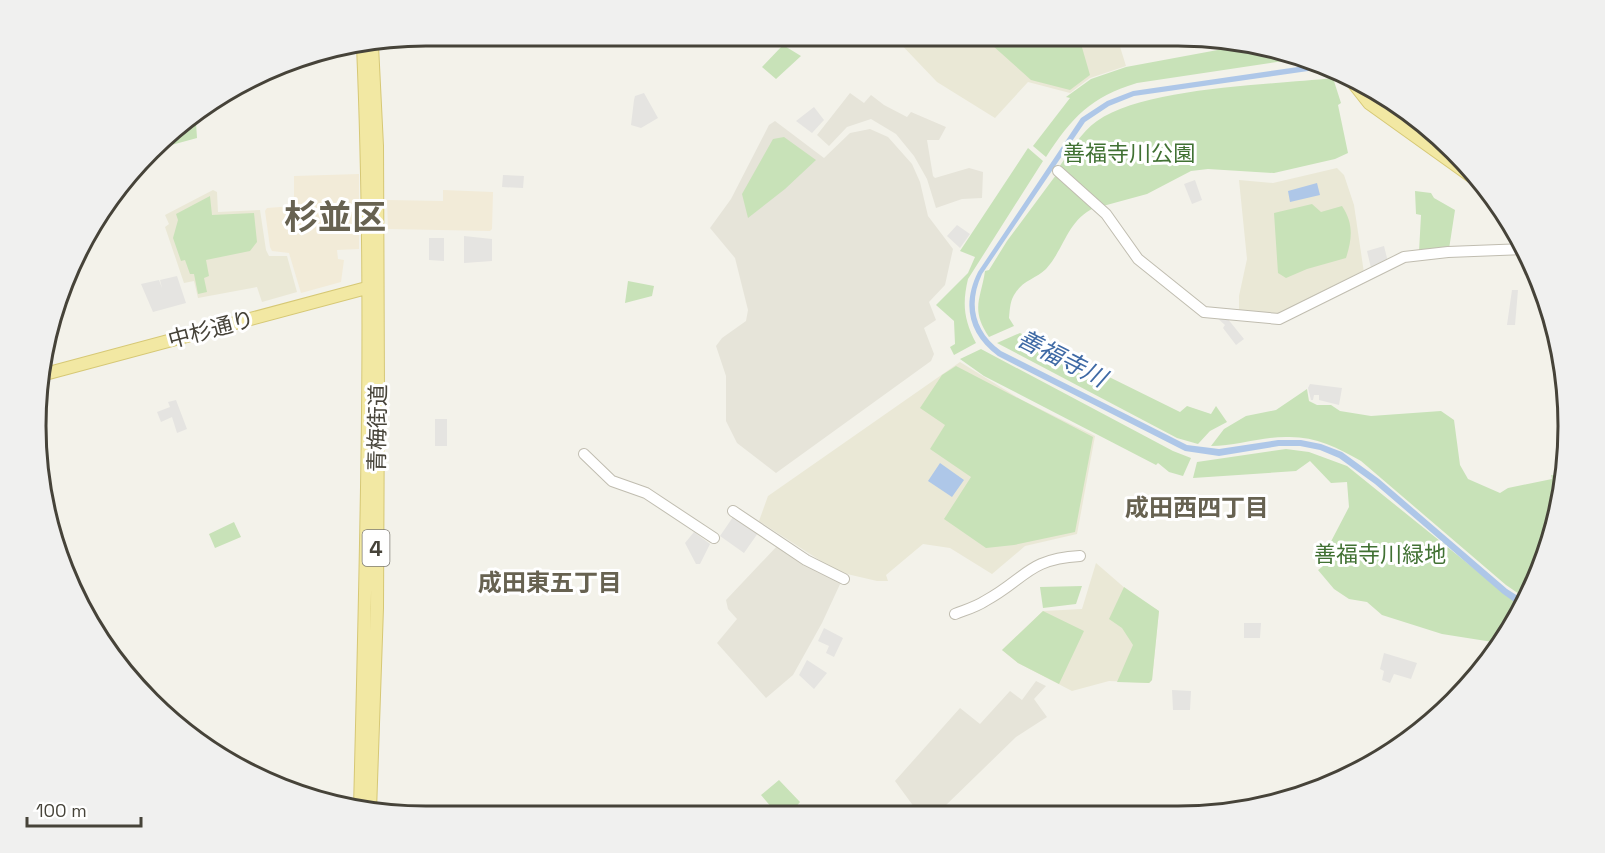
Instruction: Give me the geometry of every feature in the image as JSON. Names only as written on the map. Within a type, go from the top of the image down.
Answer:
[{"type":"main road","name":"青梅街道","points":[[360,800],[377,146],[372,51]]},
{"type":"main road","name":"青梅街道","points":[[363,52],[373,286],[377,608],[370,802]]},
{"type":"main road","points":[[1359,92],[1377,110],[1451,162]]},
{"type":"main road","name":"中杉通り","points":[[51,372],[373,286]]},
{"type":"street","points":[[1058,171],[1106,214],[1138,259],[1204,312],[1279,319],[1404,257],[1515,250]]},
{"type":"street","points":[[584,454],[617,484],[646,493],[714,538]]},
{"type":"street","points":[[733,511],[812,563],[844,579]]},
{"type":"street","points":[[955,614],[985,601],[1037,564],[1061,557],[1080,556]]},
{"type":"shaded area","points":[[903,46],[1120,46],[1126,66],[1090,78],[1070,93],[1028,82],[995,118],[937,82]]},
{"type":"shaded area","points":[[644,93],[658,118],[641,128],[631,125],[635,96]]},
{"type":"shaded area","points":[[850,93],[864,103],[871,95],[907,117],[911,112],[946,127],[939,140],[927,140],[933,176],[935,178],[969,168],[983,172],[982,198],[962,199],[936,208],[927,179],[914,156],[896,134],[871,119],[847,127],[829,146],[817,135]]},
{"type":"shaded area","points":[[814,107],[824,120],[812,133],[796,121]]},
{"type":"shaded area","points":[[775,121],[824,158],[850,133],[870,129],[888,137],[912,164],[920,182],[928,216],[953,249],[945,285],[929,302],[936,320],[924,328],[934,354],[931,361],[776,473],[737,443],[726,421],[726,376],[716,346],[722,338],[746,321],[748,310],[735,258],[710,228],[731,199],[769,125]]},
{"type":"shaded area","points":[[1337,168],[1344,175],[1354,205],[1364,273],[1278,315],[1239,314],[1239,296],[1247,259],[1239,180],[1273,183]]},
{"type":"shaded area","points":[[359,174],[359,249],[337,250],[338,259],[344,260],[341,282],[301,293],[289,253],[272,251],[270,247],[265,211],[267,208],[294,206],[294,176]]},
{"type":"shaded area","points":[[503,175],[524,176],[523,188],[502,187]]},
{"type":"shaded area","points":[[1195,180],[1202,200],[1192,204],[1184,184]]},
{"type":"shaded area","points":[[213,190],[217,192],[218,212],[260,210],[266,250],[269,256],[287,256],[297,292],[262,302],[257,287],[198,298],[194,281],[184,283],[165,227],[169,224],[165,215]]},
{"type":"shaded area","points":[[443,190],[493,192],[492,229],[490,231],[388,229],[387,200],[443,201]]},
{"type":"shaded area","points":[[957,225],[970,234],[960,248],[947,236]]},
{"type":"shaded area","points":[[464,236],[492,239],[492,261],[464,263]]},
{"type":"shaded area","points":[[429,238],[444,238],[444,261],[429,260]]},
{"type":"shaded area","points":[[1384,246],[1388,262],[1371,268],[1367,251]]},
{"type":"shaded area","points":[[177,276],[186,303],[153,312],[141,284],[159,280],[162,288],[160,280]]},
{"type":"shaded area","points":[[1512,290],[1518,290],[1515,325],[1507,325]]},
{"type":"shaded area","points":[[1215,316],[1227,318],[1244,339],[1236,345],[1223,328],[1225,325]]},
{"type":"shaded area","points":[[960,362],[1020,399],[1095,436],[1077,534],[1025,546],[992,574],[950,548],[923,544],[886,575],[888,581],[877,581],[847,574],[827,565],[759,521],[768,496]]},
{"type":"shaded area","points":[[1310,384],[1342,388],[1339,405],[1319,400],[1319,395],[1314,395],[1311,400],[1308,388]]},
{"type":"shaded area","points":[[176,400],[187,429],[177,433],[172,417],[161,422],[157,412],[170,407],[168,402]]},
{"type":"shaded area","points":[[435,419],[447,419],[447,446],[435,446]]},
{"type":"shaded area","points":[[733,517],[758,533],[744,553],[720,536]]},
{"type":"shaded area","points":[[694,532],[710,544],[700,564],[696,564],[685,543]]},
{"type":"shaded area","points":[[778,545],[817,572],[841,582],[822,623],[793,675],[766,698],[717,643],[737,619],[728,609],[726,600]]},
{"type":"shaded area","points":[[1096,563],[1134,596],[1159,611],[1152,680],[1149,683],[1109,681],[1072,691],[1018,663],[1002,650],[1043,611],[1082,609]]},
{"type":"shaded area","points":[[1244,623],[1261,623],[1260,638],[1244,638]]},
{"type":"shaded area","points":[[824,628],[843,638],[834,657],[826,653],[829,646],[818,641]]},
{"type":"shaded area","points":[[1384,653],[1417,663],[1411,679],[1394,674],[1390,683],[1382,680],[1384,671],[1380,669]]},
{"type":"shaded area","points":[[807,660],[827,673],[814,689],[799,675]]},
{"type":"shaded area","points":[[1036,681],[1046,686],[1034,699],[1047,717],[1016,737],[945,806],[913,806],[895,781],[960,708],[980,724],[1010,691],[1022,700]]},
{"type":"shaded area","points":[[1172,690],[1191,691],[1190,710],[1173,710]]},
{"type":"green space","points":[[782,46],[801,56],[776,79],[762,67]]},
{"type":"green space","points":[[993,46],[1082,46],[1090,75],[1070,90],[1031,80]]},
{"type":"green space","name":"善福寺川公園","points":[[1222,49],[1283,61],[1137,83],[1107,95],[1084,110],[1046,157],[1033,146],[1070,98],[1066,97],[1091,79],[1126,67]]},
{"type":"green space","name":"善福寺川公園","points":[[1333,80],[1341,103],[1338,105],[1348,153],[1335,159],[1274,173],[1208,169],[1191,171],[1147,194],[1103,206],[1059,167],[1076,142],[1091,126],[1118,110],[1176,94]]},
{"type":"green space","points":[[196,124],[197,138],[172,145]]},
{"type":"green space","points":[[784,137],[816,160],[785,189],[748,218],[742,194],[773,139]]},
{"type":"green space","name":"善福寺川公園","points":[[1028,148],[1043,161],[968,279],[965,312],[976,343],[954,355],[950,347],[955,344],[954,321],[936,305],[968,273],[975,257],[960,251]]},
{"type":"green space","name":"善福寺川公園","points":[[1056,175],[1094,208],[1085,213],[1072,227],[1046,269],[1016,292],[1011,301],[1009,318],[1014,326],[989,337],[978,311],[985,271],[989,270],[1007,241]]},
{"type":"green space","points":[[1415,191],[1431,193],[1434,198],[1455,210],[1449,249],[1419,252],[1421,215],[1416,214]]},
{"type":"green space","points":[[210,196],[212,215],[254,213],[257,242],[250,251],[206,260],[209,276],[204,278],[207,292],[198,294],[194,274],[190,274],[185,260],[181,261],[173,238],[178,220],[176,214]]},
{"type":"green space","points":[[1312,204],[1321,212],[1342,206],[1349,219],[1351,232],[1346,258],[1307,269],[1286,278],[1278,273],[1274,213]]},
{"type":"green space","points":[[628,281],[654,286],[652,296],[625,303]]},
{"type":"green space","points":[[1020,333],[1180,412],[1187,406],[1211,414],[1216,406],[1227,422],[1210,431],[1198,444],[1177,438],[997,343]]},
{"type":"green space","points":[[981,349],[1173,451],[1191,458],[1183,476],[1169,472],[1158,463],[1156,465],[984,376],[960,359]]},
{"type":"green space","points":[[956,366],[1093,437],[1075,532],[1014,545],[986,548],[944,519],[971,477],[930,449],[945,425],[920,408],[942,375]]},
{"type":"green space","name":"善福寺川緑地","points":[[1307,389],[1309,401],[1317,405],[1331,405],[1340,411],[1371,416],[1441,411],[1454,420],[1460,465],[1468,479],[1500,493],[1508,488],[1552,479],[1551,475],[1555,476],[1546,525],[1530,572],[1519,594],[1361,461],[1343,451],[1316,440],[1296,437],[1277,437],[1211,446],[1224,429],[1246,416],[1276,410]]},
{"type":"green space","name":"善福寺川緑地","points":[[1286,449],[1309,452],[1347,466],[1515,602],[1491,642],[1442,634],[1382,615],[1367,602],[1349,599],[1334,589],[1318,570],[1327,563],[1325,553],[1349,507],[1347,482],[1331,483],[1310,461],[1296,471],[1193,478],[1197,462]]},
{"type":"green space","points":[[234,522],[241,537],[215,548],[209,534]]},
{"type":"green space","points":[[1082,586],[1076,604],[1043,608],[1040,587]]},
{"type":"green space","points":[[1124,587],[1159,611],[1152,680],[1149,683],[1117,682],[1133,645],[1122,628],[1109,619]]},
{"type":"green space","points":[[1043,611],[1084,631],[1059,684],[1018,663],[1002,650]]},
{"type":"green space","points":[[779,780],[800,802],[797,806],[770,806],[761,795]]},
{"type":"water","points":[[1300,67],[1311,71],[1134,96],[1109,106],[1085,122],[982,274],[975,296],[975,306],[979,326],[985,335],[1001,351],[1187,445],[1219,449],[1278,440],[1301,440],[1342,452],[1379,479],[1518,596],[1515,602],[1375,484],[1339,458],[1320,450],[1300,446],[1279,446],[1219,456],[1185,451],[998,356],[980,338],[974,328],[969,307],[973,284],[978,272],[1081,118],[1107,101],[1133,91]]},
{"type":"water","points":[[1317,183],[1320,195],[1290,202],[1288,191]]},
{"type":"water","points":[[940,463],[964,480],[952,497],[928,481]]},
{"type":"district","name":"杉並区","points":[[335,217]]},
{"type":"district","name":"成田西四丁目","points":[[1197,507]]},
{"type":"district","name":"成田東五丁目","points":[[550,582]]},
{"type":"water label","name":"善福寺川","points":[[1062,358]]}]
